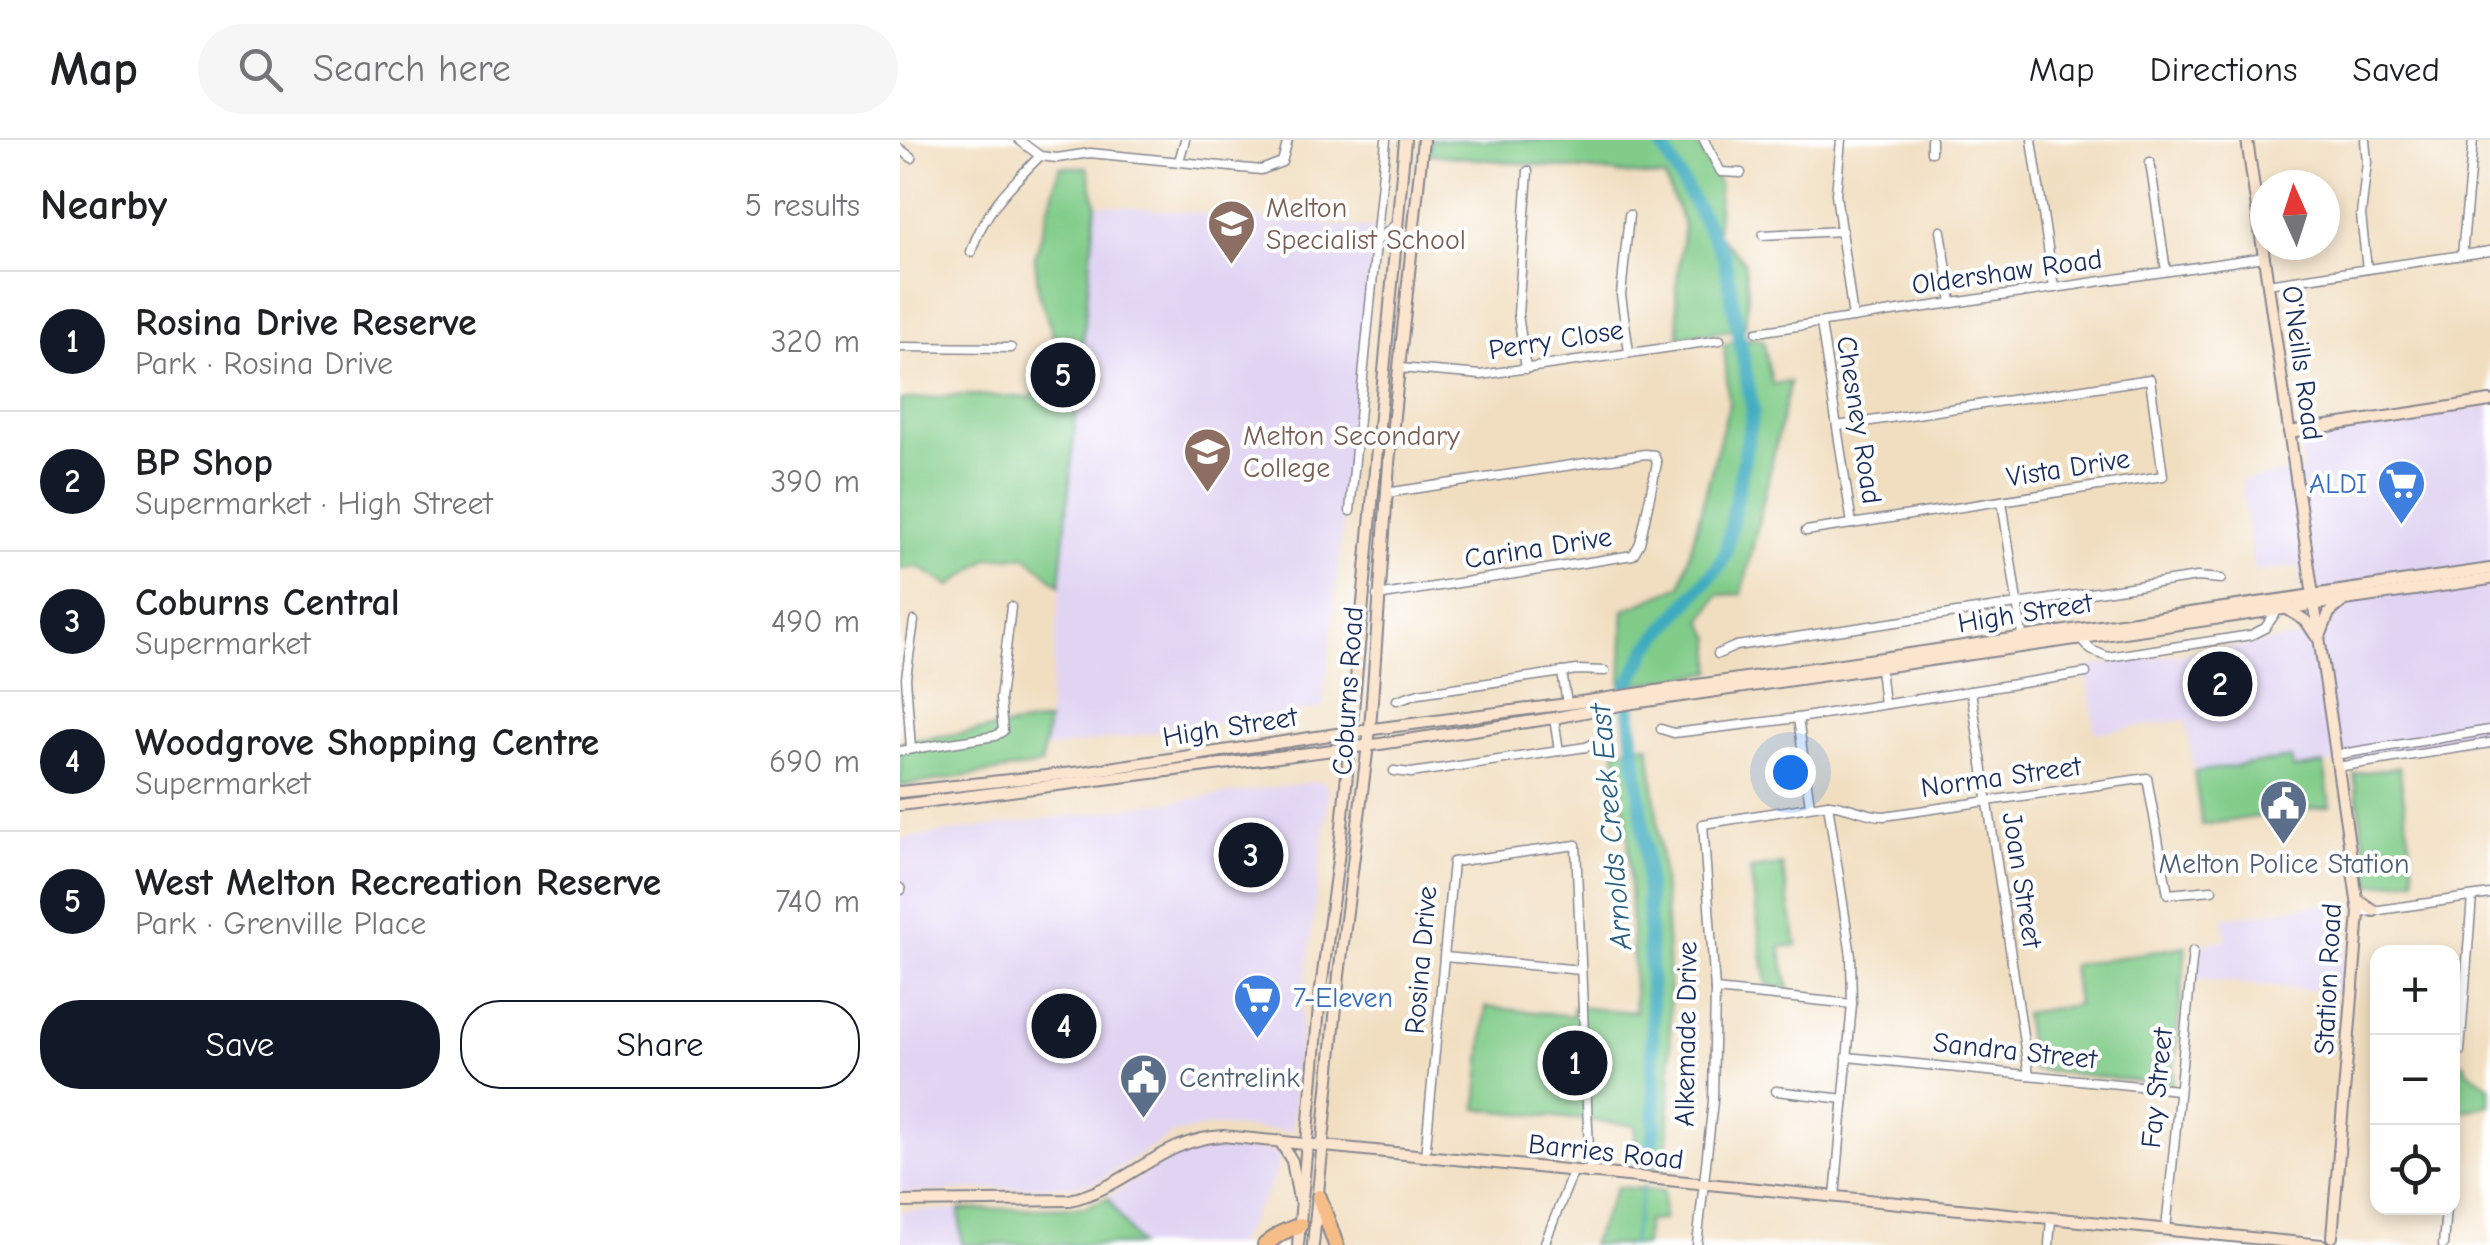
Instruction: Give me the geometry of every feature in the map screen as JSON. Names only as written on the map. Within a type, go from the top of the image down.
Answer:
[{"type":"highway","points":[[1319,1197],[1336,1245]]},
{"type":"highway","points":[[1265,1245],[1300,1225]]},
{"type":"street","points":[[1019,140],[1040,156],[1057,158],[1090,153],[1261,170],[1282,162],[1288,140]]},
{"type":"street","points":[[1090,153],[1091,140]]},
{"type":"street","points":[[1179,161],[1185,140]]},
{"type":"street","points":[[1350,511],[1386,140]]},
{"type":"street","name":"Coburns Road","points":[[1298,1245],[1404,140]]},
{"type":"street","name":"Coburns Road","points":[[1313,1245],[1337,997],[1370,729],[1386,493],[1422,140]]},
{"type":"street","points":[[1704,140],[1720,172],[1741,172]]},
{"type":"street","points":[[1841,140],[1836,194],[1853,318]]},
{"type":"street","points":[[1931,140],[1931,152]]},
{"type":"street","points":[[2032,140],[2054,288]]},
{"type":"street","name":"O'Neills Road","points":[[2247,140],[2251,170]]},
{"type":"street","points":[[2365,140],[2367,162],[2361,214],[2367,270]]},
{"type":"street","points":[[2462,255],[2473,140]]},
{"type":"street","points":[[900,148],[912,158]]},
{"type":"street","points":[[971,252],[980,224],[996,200],[1040,156]]},
{"type":"street","points":[[2150,162],[2166,272]]},
{"type":"street","points":[[1526,369],[1518,314],[1528,171]]},
{"type":"street","points":[[1382,182],[1398,202]]},
{"type":"street","points":[[1629,215],[1621,295],[1629,352]]},
{"type":"street","points":[[1376,242],[1396,224]]},
{"type":"street","points":[[1762,236],[1842,230]]},
{"type":"street","points":[[1941,231],[1952,302]]},
{"type":"street","points":[[2267,284],[2490,251]]},
{"type":"street","name":"Oldershaw Road","points":[[1758,332],[2250,259]]},
{"type":"street","name":"O'Neills Road","points":[[2264,260],[2314,599]]},
{"type":"street","name":"Chesney Road","points":[[1821,324],[1852,524]]},
{"type":"street","name":"Perry Close","points":[[1399,368],[1470,376],[1720,340]]},
{"type":"street","points":[[900,347],[1011,348]]},
{"type":"street","points":[[1382,366],[1399,368]]},
{"type":"street","name":"Vista Drive","points":[[1806,531],[2164,476],[2150,379],[1837,426]]},
{"type":"street","points":[[2289,432],[2490,402]]},
{"type":"street","points":[[1357,436],[1376,440]]},
{"type":"street","name":"Carina Drive","points":[[1377,596],[1633,554],[1640,543],[1657,463],[1654,455],[1645,454],[1386,493]]},
{"type":"street","points":[[2002,500],[2022,640]]},
{"type":"street","points":[[2308,550],[2317,574],[2333,590]]},
{"type":"street","name":"High Street","points":[[2022,640],[2082,639],[2282,610],[2333,590],[2490,569]]},
{"type":"street","name":"High Street","points":[[1718,654],[1736,646],[2018,603],[2197,577],[2221,579]]},
{"type":"street","name":"High Street","points":[[900,792],[1082,772],[1370,729],[1568,710],[2022,640],[2490,578]]},
{"type":"street","points":[[2320,641],[2329,613],[2351,598]]},
{"type":"street","name":"Station Road","points":[[2314,599],[2359,912],[2336,1241]]},
{"type":"street","points":[[900,750],[996,736],[1003,731],[1000,699],[1011,607]]},
{"type":"street","points":[[2282,610],[2306,621],[2320,641]]},
{"type":"street","name":"High Street","points":[[2082,639],[2090,650],[2108,656],[2251,635],[2266,628],[2282,610]]},
{"type":"street","points":[[911,749],[906,678],[914,621]]},
{"type":"street","points":[[1878,663],[1884,704]]},
{"type":"street","points":[[1396,700],[1418,693],[1562,672],[1605,671]]},
{"type":"street","points":[[1562,672],[1568,710]]},
{"type":"street","points":[[1661,730],[1674,733],[1798,718],[2086,673]]},
{"type":"street","name":"Joan Street","points":[[1971,691],[2029,1075]]},
{"type":"street","points":[[1553,712],[1560,751]]},
{"type":"street","name":"High Street","points":[[900,805],[1348,748],[1553,712]]},
{"type":"street","points":[[1798,718],[1810,806]]},
{"type":"street","points":[[2335,755],[2490,730]]},
{"type":"street","points":[[1394,771],[1411,773],[1560,751],[1594,745],[1605,738]]},
{"type":"street","points":[[2338,767],[2490,743]]},
{"type":"street","name":"Norma Street","points":[[1704,824],[1828,804],[1884,816],[2147,778],[2168,894],[2212,890]]},
{"type":"street","points":[[1828,804],[1850,956],[1852,1004],[1834,1197]]},
{"type":"street","name":"Alkemade Drive","points":[[1697,1245],[1712,1100],[1715,990],[1704,824]]},
{"type":"street","name":"Rosina Drive","points":[[1425,1157],[1453,862],[1576,844],[1590,1174]]},
{"type":"street","points":[[2359,912],[2490,894]]},
{"type":"street","points":[[2460,1052],[2472,897]]},
{"type":"street","points":[[2356,898],[2374,911]]},
{"type":"street","name":"Fay Street","points":[[2166,1230],[2193,952]]},
{"type":"street","points":[[1445,957],[1581,970]]},
{"type":"street","points":[[1715,990],[1852,1004]]},
{"type":"street","points":[[1321,993],[1337,997]]},
{"type":"street","name":"Sandra Street","points":[[1848,1058],[2178,1090]]},
{"type":"street","points":[[1776,1091],[1844,1100]]},
{"type":"street","name":"Barries Road","points":[[900,1202],[1070,1200],[1094,1194],[1162,1152],[1191,1140],[1223,1136],[2322,1245]]},
{"type":"street","points":[[1280,1141],[1292,1162],[1296,1192],[1302,1204]]},
{"type":"street","points":[[1544,1245],[1574,1172]]},
{"type":"street","points":[[2443,1245],[2445,1215]]},
{"type":"street","points":[[2049,1245],[2052,1218]]},
{"type":"street","points":[[2322,1245],[2327,1237],[2336,1241]]},
{"type":"shaded area","name":"Melton Secondary College","points":[[1096,204],[1375,229],[1323,708],[1045,749]]},
{"type":"shaded area","points":[[2490,406],[2490,738],[2293,769],[2291,758],[2194,772],[2186,720],[2095,733],[2086,667],[2305,637],[2299,566],[2254,572],[2241,480],[2303,470],[2300,443],[2305,437],[2338,428]]},
{"type":"shaded area","points":[[1323,782],[1328,790],[1327,810],[1303,1001],[1292,1131],[1210,1126],[1173,1134],[1096,1182],[1080,1185],[900,1193],[900,839]]},
{"type":"shaded area","points":[[2344,901],[2347,922],[2340,993],[2197,979],[2201,944],[2226,940],[2223,918]]},
{"type":"shaded area","points":[[1209,1146],[1276,1152],[1280,1157],[1273,1181],[1236,1245],[1139,1245],[1108,1198],[1181,1150]]},
{"type":"shaded area","points":[[959,1210],[962,1245],[900,1245],[900,1211]]},
{"type":"green space","points":[[1430,140],[1695,140],[1719,184],[1717,234],[1744,261],[1748,290],[1745,328],[1679,337],[1676,290],[1684,226],[1665,178],[1429,154]]},
{"type":"green space","points":[[1060,167],[1087,167],[1096,204],[1060,585],[1026,556],[989,558],[951,586],[918,567],[900,569],[900,400],[967,395],[1031,398],[1060,354],[1039,295],[1035,258]]},
{"type":"green space","points":[[1763,340],[1772,384],[1790,382],[1742,594],[1718,595],[1702,621],[1712,638],[1712,672],[1621,687],[1624,610],[1681,586],[1729,404],[1724,344]]},
{"type":"green space","points":[[1048,721],[1041,765],[900,786],[900,742]]},
{"type":"green space","points":[[1649,745],[1668,956],[1670,1063],[1666,1168],[1633,1164],[1636,1125],[1477,1109],[1486,1007],[1573,1016],[1573,1007],[1635,1012],[1628,833],[1615,750]]},
{"type":"green space","points":[[2291,758],[2293,769],[2324,764],[2330,806],[2202,825],[2194,772]]},
{"type":"green space","points":[[2399,767],[2415,879],[2371,885],[2354,774]]},
{"type":"green space","points":[[1782,865],[1797,945],[1780,947],[1789,989],[1767,985],[1750,869]]},
{"type":"green space","points":[[2186,946],[2172,1085],[2032,1069],[2024,1013],[2077,1005],[2072,965]]},
{"type":"green space","points":[[2460,1064],[2465,1064],[2466,1070],[2490,1087],[2490,1105],[2460,1112]]},
{"type":"green space","points":[[1617,1187],[1664,1191],[1663,1220],[1647,1221],[1644,1245],[1591,1245]]},
{"type":"green space","points":[[1108,1198],[1139,1245],[962,1245],[959,1210],[1084,1207]]},
{"type":"waterway","name":"Arnolds Creek East","points":[[1652,1024],[1646,849],[1627,688],[1648,648],[1719,566],[1726,552],[1753,411],[1724,256],[1659,140]]},
{"type":"waterway","name":"Arnolds Creek East","points":[[1661,143],[1667,140]]},
{"type":"waterway","name":"Arnolds Creek East","points":[[1648,1165],[1655,1125],[1652,1032]]},
{"type":"waterway","name":"Arnolds Creek East","points":[[1646,1172],[1648,1165]]},
{"type":"waterway","name":"Arnolds Creek East","points":[[1631,1245],[1644,1185]]},
{"type":"place","name":"Melton Specialist School","points":[[1231,266]]},
{"type":"place","name":"West Melton Recreation Reserve","points":[[1063,375]]},
{"type":"place","name":"Melton Secondary College","points":[[1208,494]]},
{"type":"place","name":"ALDI","points":[[2402,526]]},
{"type":"place","name":"BP Shop","points":[[2220,684]]},
{"type":"place","name":"Melton Police Station","points":[[2284,846]]},
{"type":"place","name":"Coburns Central","points":[[1251,855]]},
{"type":"place","name":"Woodgrove Shopping Centre","points":[[1064,1026]]},
{"type":"place","name":"7-Eleven","points":[[1258,1040]]},
{"type":"place","name":"Rosina Drive Reserve","points":[[1575,1063]]},
{"type":"place","name":"Centrelink","points":[[1144,1120]]}]
